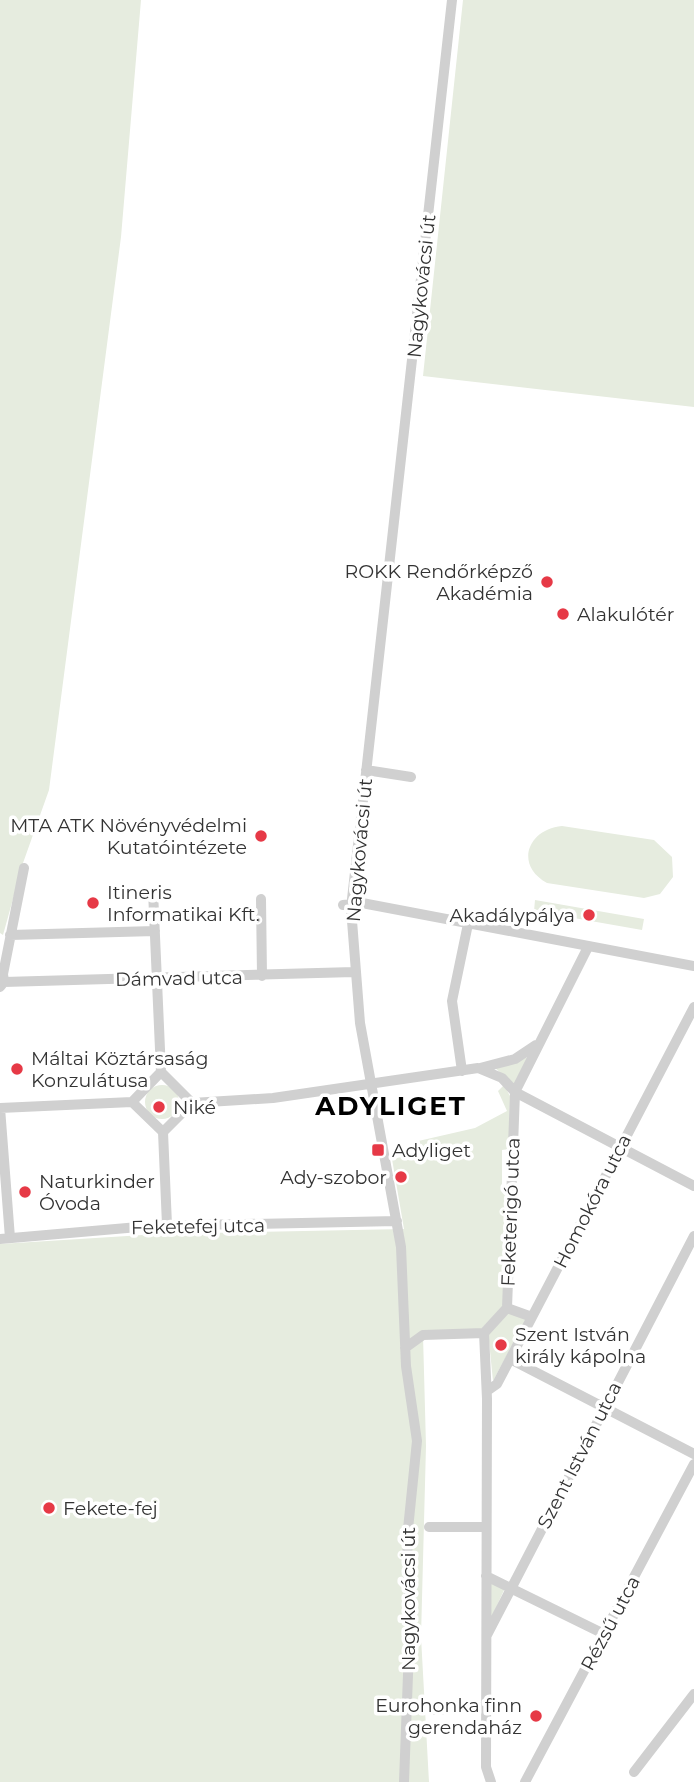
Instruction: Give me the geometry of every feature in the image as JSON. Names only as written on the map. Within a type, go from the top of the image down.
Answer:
[{"type":"street","name":"Nagykovácsi út","points":[[404,1782],[410,1621],[407,1539],[418,1452],[404,1348],[402,1256],[354,972],[352,904],[452,0]]},
{"type":"street","points":[[366,770],[411,777]]},
{"type":"street","points":[[2,984],[24,867]]},
{"type":"street","points":[[153,891],[161,1072],[192,1102]]},
{"type":"street","points":[[261,899],[262,976]]},
{"type":"street","points":[[352,904],[694,966]]},
{"type":"street","points":[[462,1071],[453,1001],[468,924]]},
{"type":"street","points":[[10,935],[155,931]]},
{"type":"street","name":"Feketerigó utca","points":[[484,1333],[507,1308],[515,1093],[588,947]]},
{"type":"street","name":"Dámvad utca","points":[[2,984],[354,972]]},
{"type":"street","name":"Homokóra utca","points":[[487,1391],[494,1388],[510,1359],[694,1007]]},
{"type":"street","points":[[163,1132],[192,1102],[273,1098],[462,1071],[515,1059],[541,1041]]},
{"type":"street","points":[[478,1068],[502,1078],[515,1093],[694,1186]]},
{"type":"street","points":[[5,1238],[0,1108],[132,1102],[161,1072]]},
{"type":"street","points":[[132,1102],[163,1132],[167,1226]]},
{"type":"street","name":"Feketefej utca","points":[[5,1238],[167,1226],[397,1221]]},
{"type":"street","name":"Szent István utca","points":[[486,1638],[694,1236]]},
{"type":"street","points":[[507,1308],[532,1317]]},
{"type":"street","points":[[404,1348],[424,1335],[484,1333],[487,1391],[485,1707],[486,1767],[491,1782]]},
{"type":"street","points":[[510,1359],[694,1454]]},
{"type":"street","name":"Rézsű utca","points":[[525,1782],[694,1464]]},
{"type":"street","points":[[429,1527],[486,1527]]},
{"type":"street","points":[[486,1576],[604,1634]]},
{"type":"street","points":[[634,1772],[694,1694]]},
{"type":"street","points":[[431,1710],[485,1707]]},
{"type":"shaded area","points":[[0,0],[141,0],[121,237],[49,790],[23,863],[3,935],[0,933]]},
{"type":"shaded area","points":[[463,0],[694,0],[694,407],[423,376]]},
{"type":"shaded area","points":[[562,826],[654,840],[672,857],[673,877],[660,894],[644,898],[547,883],[537,876],[531,867],[529,849],[541,834]]},
{"type":"shaded area","name":"Akadálypálya","points":[[535,900],[644,919],[642,930],[534,911]]},
{"type":"shaded area","points":[[528,1057],[515,1085],[495,1068]]},
{"type":"shaded area","points":[[162,1085],[174,1090],[179,1102],[174,1114],[162,1119],[150,1114],[145,1102],[150,1090]]},
{"type":"shaded area","points":[[504,1085],[510,1096],[509,1149],[502,1150],[502,1190],[508,1191],[504,1305],[481,1329],[423,1335],[426,1446],[421,1637],[429,1782],[0,1782],[0,1244],[159,1234],[404,1229],[392,1159],[416,1154],[414,1142],[475,1128],[507,1111],[498,1091]]},
{"type":"shaded area","points":[[507,1312],[526,1319],[493,1381],[488,1331]]},
{"type":"shaded area","points":[[489,1581],[505,1588],[491,1618]]},
{"type":"place","name":"ROKK Rendőrképző Akadémia","points":[[547,582]]},
{"type":"place","name":"Alakulótér","points":[[563,614]]},
{"type":"place","name":"MTA ATK Növényvédelmi Kutatóintézete","points":[[261,836]]},
{"type":"place","name":"Itineris Informatikai Kft.","points":[[93,903]]},
{"type":"place","name":"Akadálypálya","points":[[589,915]]},
{"type":"place","name":"Máltai Köztársaság Konzulátusa","points":[[17,1069]]},
{"type":"place","name":"Niké","points":[[159,1107]]},
{"type":"place","name":"Adyliget","points":[[378,1150]]},
{"type":"place","name":"Ady-szobor","points":[[401,1177]]},
{"type":"place","name":"Naturkinder Óvoda","points":[[25,1192]]},
{"type":"place","name":"Szent István király kápolna","points":[[501,1345]]},
{"type":"place","name":"Fekete-fej","points":[[49,1508]]},
{"type":"place","name":"Eurohonka finn gerendaház","points":[[536,1716]]},
{"type":"district","name":"ADYLIGET","points":[[391,1106]]}]
